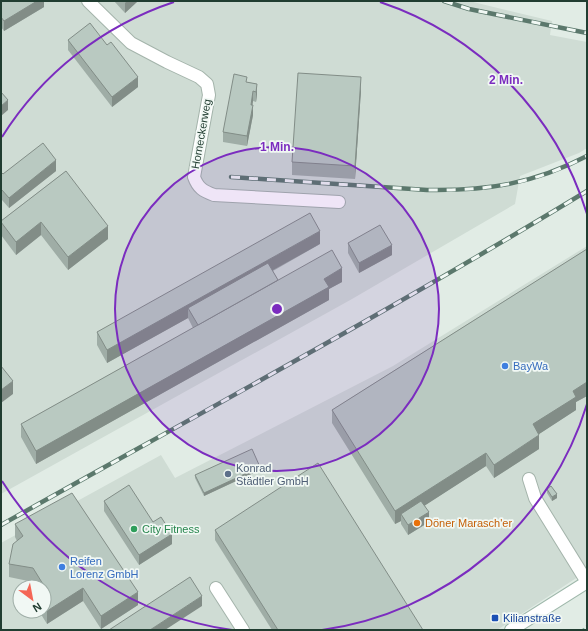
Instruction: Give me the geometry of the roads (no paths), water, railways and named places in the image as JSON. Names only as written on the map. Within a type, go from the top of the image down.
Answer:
[{"type":"street","name":"Horneckerweg","points":[[88,1],[132,43],[199,77],[207,84],[208,95],[194,177],[197,185],[203,191],[214,195],[339,202]]},
{"type":"street","points":[[511,630],[587,582],[535,498],[529,479]]},
{"type":"street","points":[[216,588],[243,630]]},
{"type":"railway","points":[[444,1],[469,9],[587,33]]},
{"type":"railway","points":[[231,177],[427,190],[470,189],[509,184],[528,179],[567,166],[587,156]]},
{"type":"railway","points":[[1,525],[369,319],[587,191]]},
{"type":"place","name":"BayWa","points":[[505,366]]},
{"type":"place","name":"Konrad Städtler GmbH","points":[[228,474]]},
{"type":"place","name":"Döner Marasch'er","points":[[417,523]]},
{"type":"place","name":"City Fitness","points":[[134,529]]},
{"type":"place","name":"Reifen Lorenz GmbH","points":[[62,567]]},
{"type":"place","name":"Kilianstraße","points":[[495,618]]}]
